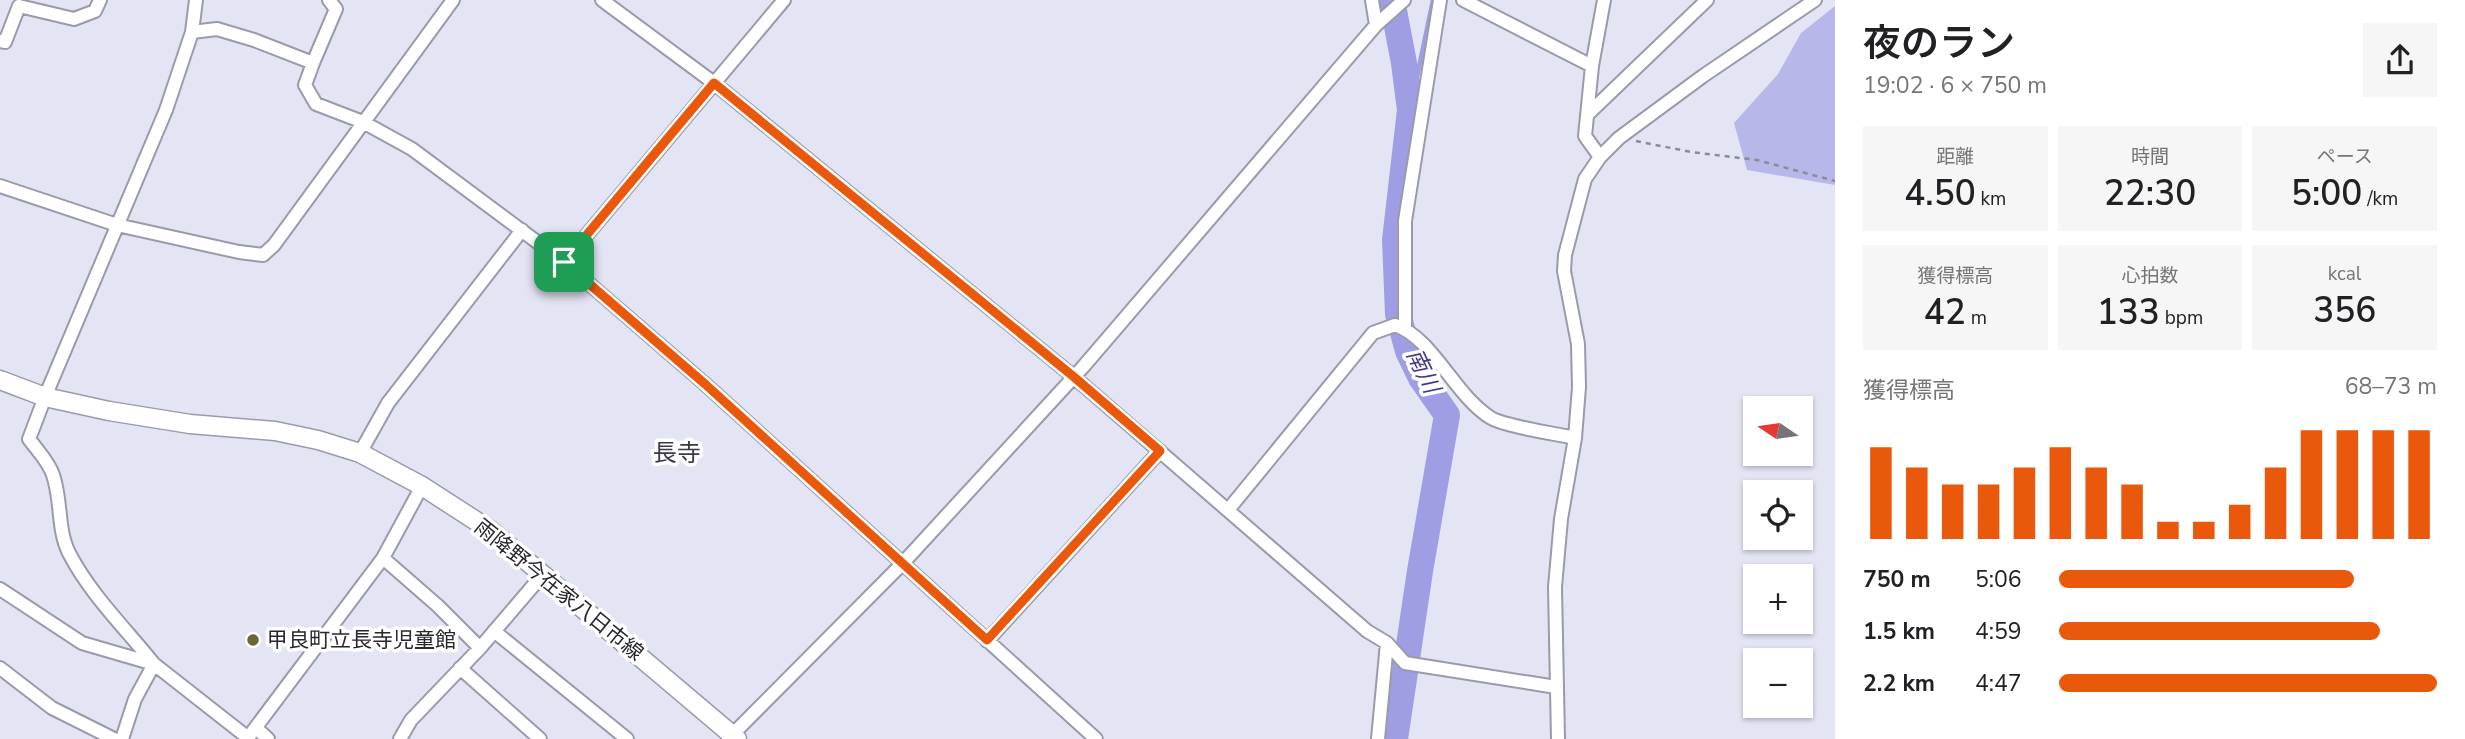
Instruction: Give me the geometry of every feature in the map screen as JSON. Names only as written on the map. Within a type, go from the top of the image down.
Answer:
[{"type":"main road","name":"雨降野今在家八日市線","points":[[0,380],[45,397],[109,411],[190,424],[275,431],[360,453],[422,486],[490,530],[544,573],[733,737]]},
{"type":"street","points":[[0,40],[5,42],[19,6],[74,19],[96,11],[100,0]]},
{"type":"street","points":[[197,0],[191,32],[166,110],[45,397],[30,439],[53,473],[60,524],[69,552],[94,592],[155,664],[250,735],[268,739]]},
{"type":"street","points":[[330,0],[336,9],[305,85],[316,104],[363,122],[412,149],[564,262],[705,384],[1096,739]]},
{"type":"street","points":[[0,186],[117,225],[263,255],[274,245],[453,0]]},
{"type":"street","points":[[603,0],[714,83],[1074,377],[1367,631],[1387,643],[1405,663],[1556,687]]},
{"type":"street","points":[[564,262],[783,0]]},
{"type":"street","points":[[1372,0],[1376,25]]},
{"type":"street","points":[[733,737],[902,564],[1074,377],[1376,25],[1404,0]]},
{"type":"street","points":[[1405,329],[1405,220],[1440,0]]},
{"type":"street","points":[[1463,0],[1592,66]]},
{"type":"street","points":[[1600,157],[1585,136],[1592,66],[1604,0]]},
{"type":"street","points":[[1587,115],[1707,0]]},
{"type":"street","points":[[1558,739],[1555,587],[1561,519],[1575,438],[1579,387],[1578,344],[1564,271],[1565,255],[1585,179],[1600,157],[1619,138],[1703,76],[1815,0]]},
{"type":"street","points":[[191,32],[217,29],[313,63]]},
{"type":"street","points":[[360,453],[388,402],[522,230]]},
{"type":"street","points":[[1228,510],[1373,333],[1395,325],[1414,335],[1472,402],[1492,419],[1575,438]]},
{"type":"street","points":[[987,640],[1160,451]]},
{"type":"street","points":[[250,735],[383,558],[422,486]]},
{"type":"street","points":[[383,558],[438,606],[480,648]]},
{"type":"street","points":[[400,739],[411,720],[480,648],[544,573]]},
{"type":"street","points":[[0,589],[82,643],[155,664]]},
{"type":"street","points":[[495,631],[627,739]]},
{"type":"street","points":[[1378,739],[1387,643]]},
{"type":"street","points":[[122,739],[135,699],[155,664]]},
{"type":"street","points":[[0,668],[52,708],[114,739]]},
{"type":"street","points":[[460,668],[540,739]]},
{"type":"path","points":[[1619,138],[1691,152],[1757,160],[1835,181]]},
{"type":"shaded area","points":[[1835,6],[1835,185],[1747,170],[1734,123],[1778,74],[1801,33]]},
{"type":"waterway","name":"南川","points":[[1392,0],[1410,110],[1395,240],[1398,314],[1408,351],[1421,378],[1447,415],[1395,739]]},
{"type":"waterway","points":[[1410,110],[1433,0]]},
{"type":"place","name":"甲良町立長寺児童館","points":[[253,640]]},
{"type":"district","name":"長寺","points":[[677,453]]},
{"type":"route","points":[[714,83],[1074,377],[1160,451],[987,640],[705,384],[564,262],[714,83]]}]
